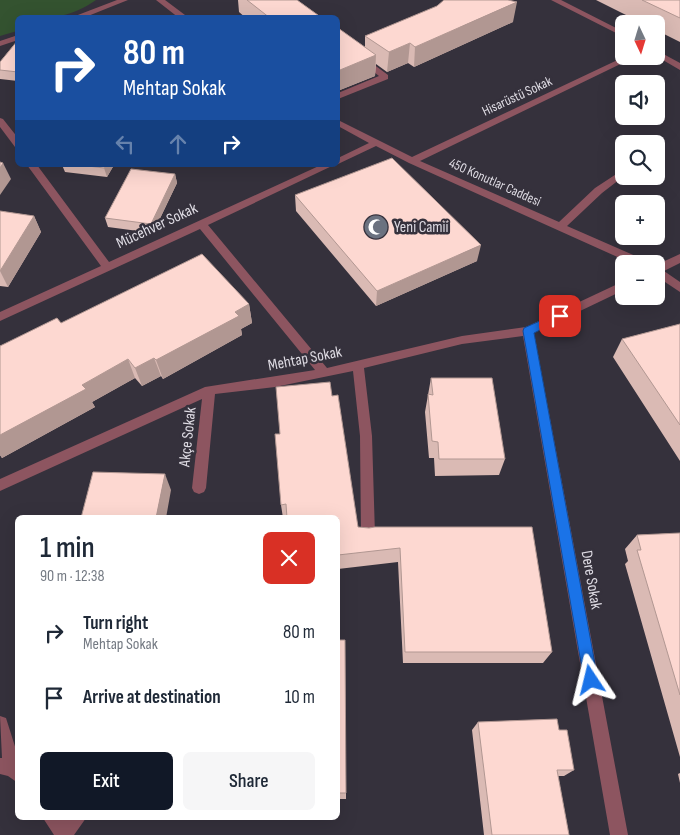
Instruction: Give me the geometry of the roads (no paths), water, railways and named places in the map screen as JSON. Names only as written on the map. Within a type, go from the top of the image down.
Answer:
[{"type":"street","points":[[82,15],[124,0]]},
{"type":"street","points":[[160,0],[181,15]]},
{"type":"street","points":[[555,0],[615,30]]},
{"type":"street","points":[[0,44],[15,39]]},
{"type":"street","points":[[340,42],[385,77],[340,95]]},
{"type":"street","points":[[665,58],[680,67]]},
{"type":"street","name":"Hisarüstü Sokak","points":[[412,161],[615,65]]},
{"type":"street","points":[[0,121],[15,141]]},
{"type":"street","name":"450 Konutlar Caddesi","points":[[340,124],[412,161],[623,255]]},
{"type":"street","points":[[340,160],[376,144]]},
{"type":"street","points":[[33,167],[108,268]]},
{"type":"street","name":"Mücehver Sokak","points":[[0,317],[325,167]]},
{"type":"street","points":[[560,227],[585,201],[615,177]]},
{"type":"street","points":[[201,223],[324,373]]},
{"type":"street","points":[[665,266],[680,258]]},
{"type":"street","points":[[665,277],[680,288]]},
{"type":"street","name":"Mehtap Sokak","points":[[0,485],[209,390],[276,382],[324,373],[462,340],[528,331],[615,289]]},
{"type":"street","name":"Dere Sokak","points":[[528,331],[619,835]]},
{"type":"street","points":[[358,365],[366,436],[368,535]]},
{"type":"street","name":"Akçe Sokak","points":[[199,488],[209,390]]},
{"type":"street","points":[[0,724],[10,770]]},
{"type":"street","points":[[54,820],[64,834],[75,820]]},
{"type":"place","name":"Yeni Camii","points":[[376,227]]}]
